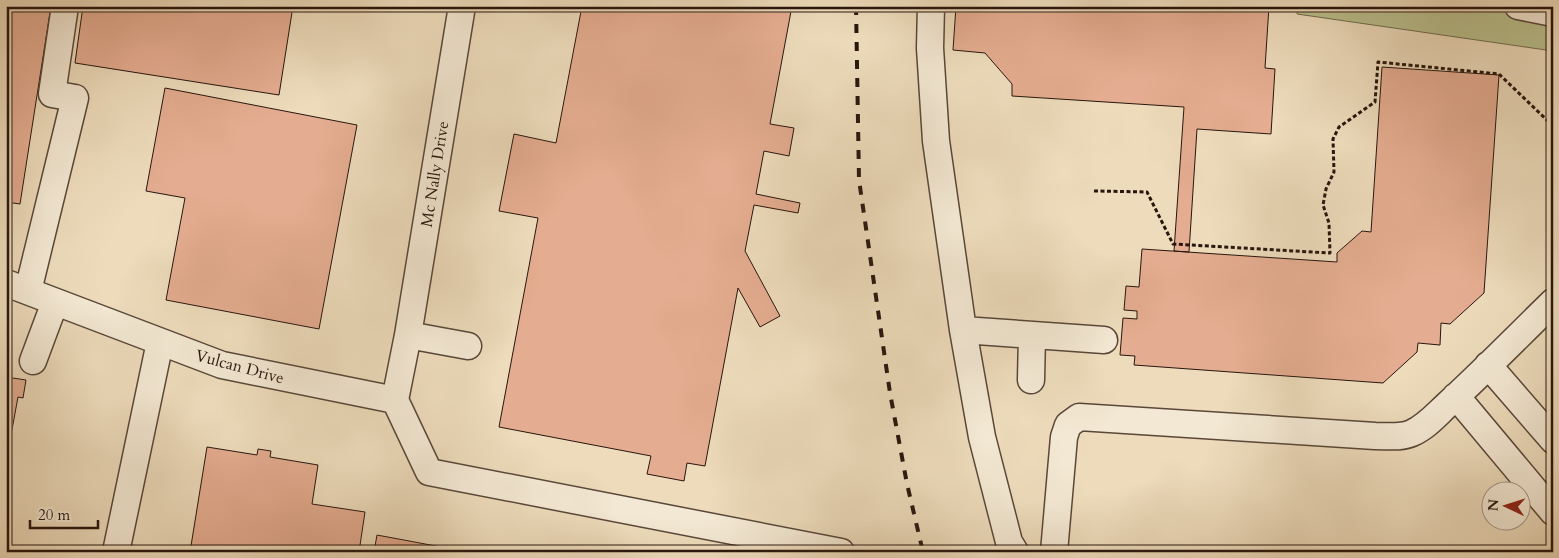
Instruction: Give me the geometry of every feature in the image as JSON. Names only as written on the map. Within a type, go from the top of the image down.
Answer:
[{"type":"street","points":[[17,288],[75,98],[52,94],[65,6]]},
{"type":"street","name":"Mc Nally Drive","points":[[407,339],[462,6]]},
{"type":"street","points":[[931,6],[930,48],[936,141],[963,330],[982,437],[1009,542],[1015,552]]},
{"type":"street","points":[[1518,6],[1553,13]]},
{"type":"street","name":"Vulcan Drive","points":[[17,288],[222,364],[395,400]]},
{"type":"street","points":[[33,361],[55,302]]},
{"type":"street","points":[[1054,552],[1064,437],[1068,425],[1079,417],[1399,437],[1415,432],[1456,396],[1553,302]]},
{"type":"street","points":[[963,330],[1104,340]]},
{"type":"street","points":[[1031,380],[1032,335]]},
{"type":"street","points":[[468,346],[407,339],[395,400],[429,472],[840,552]]},
{"type":"street","points":[[116,552],[160,342]]},
{"type":"street","points":[[1488,365],[1553,440]]},
{"type":"street","points":[[1456,396],[1553,512]]},
{"type":"path","points":[[1094,191],[1147,192],[1173,244],[1330,254],[1329,224],[1323,205],[1326,189],[1334,172],[1332,139],[1339,127],[1375,102],[1378,62],[1499,74],[1549,122],[1553,123]]},
{"type":"green space","points":[[1297,6],[1553,6],[1553,51],[1297,14]]},
{"type":"building","points":[[6,6],[51,6],[20,204],[6,202]]},
{"type":"building","points":[[83,6],[293,6],[279,95],[75,63]]},
{"type":"building","points":[[582,6],[792,6],[770,124],[794,128],[789,156],[764,151],[756,194],[800,203],[798,213],[754,205],[745,251],[780,316],[760,327],[738,288],[705,466],[687,463],[684,481],[647,474],[651,456],[499,427],[538,218],[499,211],[514,134],[556,143]]},
{"type":"building","points":[[956,6],[1269,6],[1265,68],[1275,69],[1271,134],[1197,129],[1189,252],[1174,251],[1184,107],[1012,96],[1012,84],[985,53],[953,50]]},
{"type":"building","points":[[1382,67],[1499,75],[1484,293],[1450,324],[1441,323],[1440,345],[1418,343],[1417,352],[1383,383],[1134,365],[1135,356],[1120,355],[1123,318],[1137,319],[1137,311],[1124,310],[1126,286],[1139,287],[1142,249],[1337,262],[1337,253],[1362,231],[1371,232]]},
{"type":"building","points":[[165,88],[357,125],[319,329],[166,300],[185,198],[146,191]]},
{"type":"building","points":[[6,377],[26,380],[23,398],[18,397],[6,462]]},
{"type":"building","points":[[207,447],[257,455],[258,449],[271,451],[270,457],[318,465],[312,504],[365,512],[359,552],[190,552]]},
{"type":"building","points":[[377,535],[468,552],[374,552]]},
{"type":"railway","points":[[856,6],[859,180],[890,393],[907,484],[923,552]]}]
